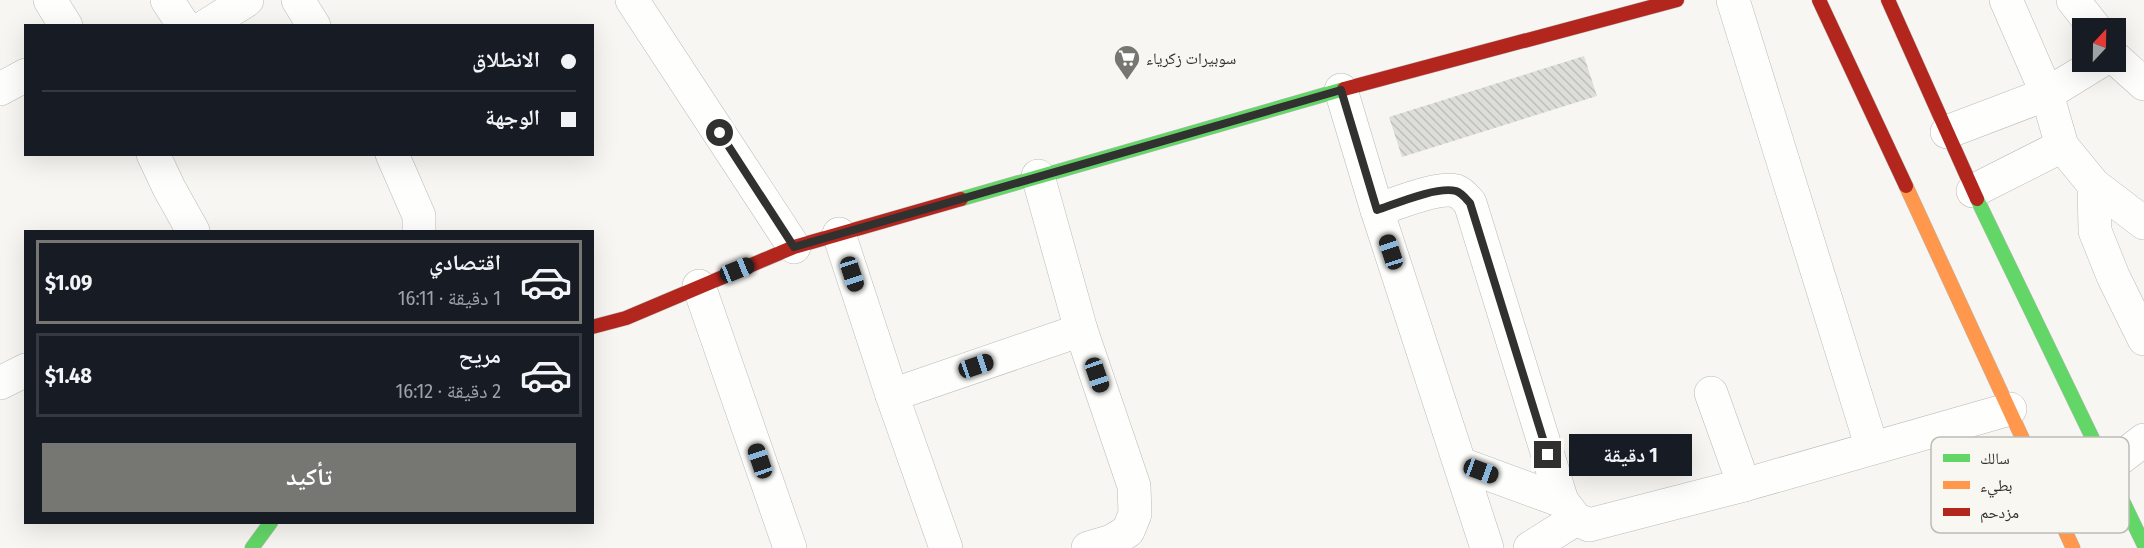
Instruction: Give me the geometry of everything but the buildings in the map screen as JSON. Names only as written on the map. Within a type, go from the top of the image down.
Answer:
[{"type":"main road","points":[[594,326],[626,318],[794,247],[1341,90],[1677,0]]},
{"type":"main road","points":[[1819,0],[2023,437]]},
{"type":"main road","points":[[1888,0],[1973,191],[2091,437]]},
{"type":"main road","points":[[2129,514],[2144,544]]},
{"type":"main road","points":[[252,548],[270,524]]},
{"type":"main road","points":[[2066,533],[2073,548]]},
{"type":"street","points":[[50,0],[65,24]]},
{"type":"street","points":[[167,0],[183,24]]},
{"type":"street","points":[[209,24],[247,0]]},
{"type":"street","points":[[298,0],[313,24]]},
{"type":"street","points":[[633,0],[794,247]]},
{"type":"street","points":[[1733,0],[1872,448]]},
{"type":"street","points":[[2006,0],[2048,94],[2062,146],[2094,185],[2144,223]]},
{"type":"street","points":[[2073,0],[2087,18]]},
{"type":"street","points":[[2126,68],[2144,84]]},
{"type":"street","points":[[1947,132],[2048,94],[2083,72]]},
{"type":"street","points":[[0,89],[24,76]]},
{"type":"street","points":[[1341,90],[1377,210],[1487,548]]},
{"type":"street","points":[[1973,191],[2062,146]]},
{"type":"street","points":[[154,156],[192,230]]},
{"type":"street","points":[[393,156],[419,216],[419,230]]},
{"type":"street","points":[[1038,176],[1082,330],[1134,486],[1135,514],[1128,531],[1112,541],[1088,548]]},
{"type":"street","points":[[2094,185],[2095,231],[2113,276],[2144,339]]},
{"type":"street","points":[[1377,210],[1442,191],[1454,190],[1462,194],[1470,203],[1581,523]]},
{"type":"street","points":[[839,234],[946,548]]},
{"type":"street","points":[[699,286],[790,548]]},
{"type":"street","points":[[892,395],[1082,330]]},
{"type":"street","points":[[0,383],[24,371]]},
{"type":"street","points":[[1712,393],[1744,485]]},
{"type":"street","points":[[1530,548],[1581,523],[1744,485],[2010,409]]},
{"type":"street","points":[[2129,451],[2144,440]]},
{"type":"street","points":[[1461,464],[1581,523]]},
{"type":"traffic: fast","points":[[961,199],[1344,89]]},
{"type":"traffic: fast","points":[[1977,199],[2092,437]]},
{"type":"traffic: fast","points":[[2129,514],[2144,545]]},
{"type":"traffic: fast","points":[[252,548],[270,524]]},
{"type":"traffic: slow","points":[[1906,186],[2022,437]]},
{"type":"traffic: slow","points":[[2066,533],[2073,548]]},
{"type":"traffic: jam","points":[[1344,89],[1677,0]]},
{"type":"traffic: jam","points":[[1819,0],[1906,186]]},
{"type":"traffic: jam","points":[[1888,0],[1977,199]]},
{"type":"traffic: jam","points":[[594,326],[626,318],[794,247],[961,199]]},
{"type":"place","name":"سوبيرات زكرياء","points":[[1127,81]]},
{"type":"route","points":[[720,133],[794,247],[1341,90],[1377,210],[1432,193],[1454,190],[1462,194],[1470,203],[1548,455]]}]
